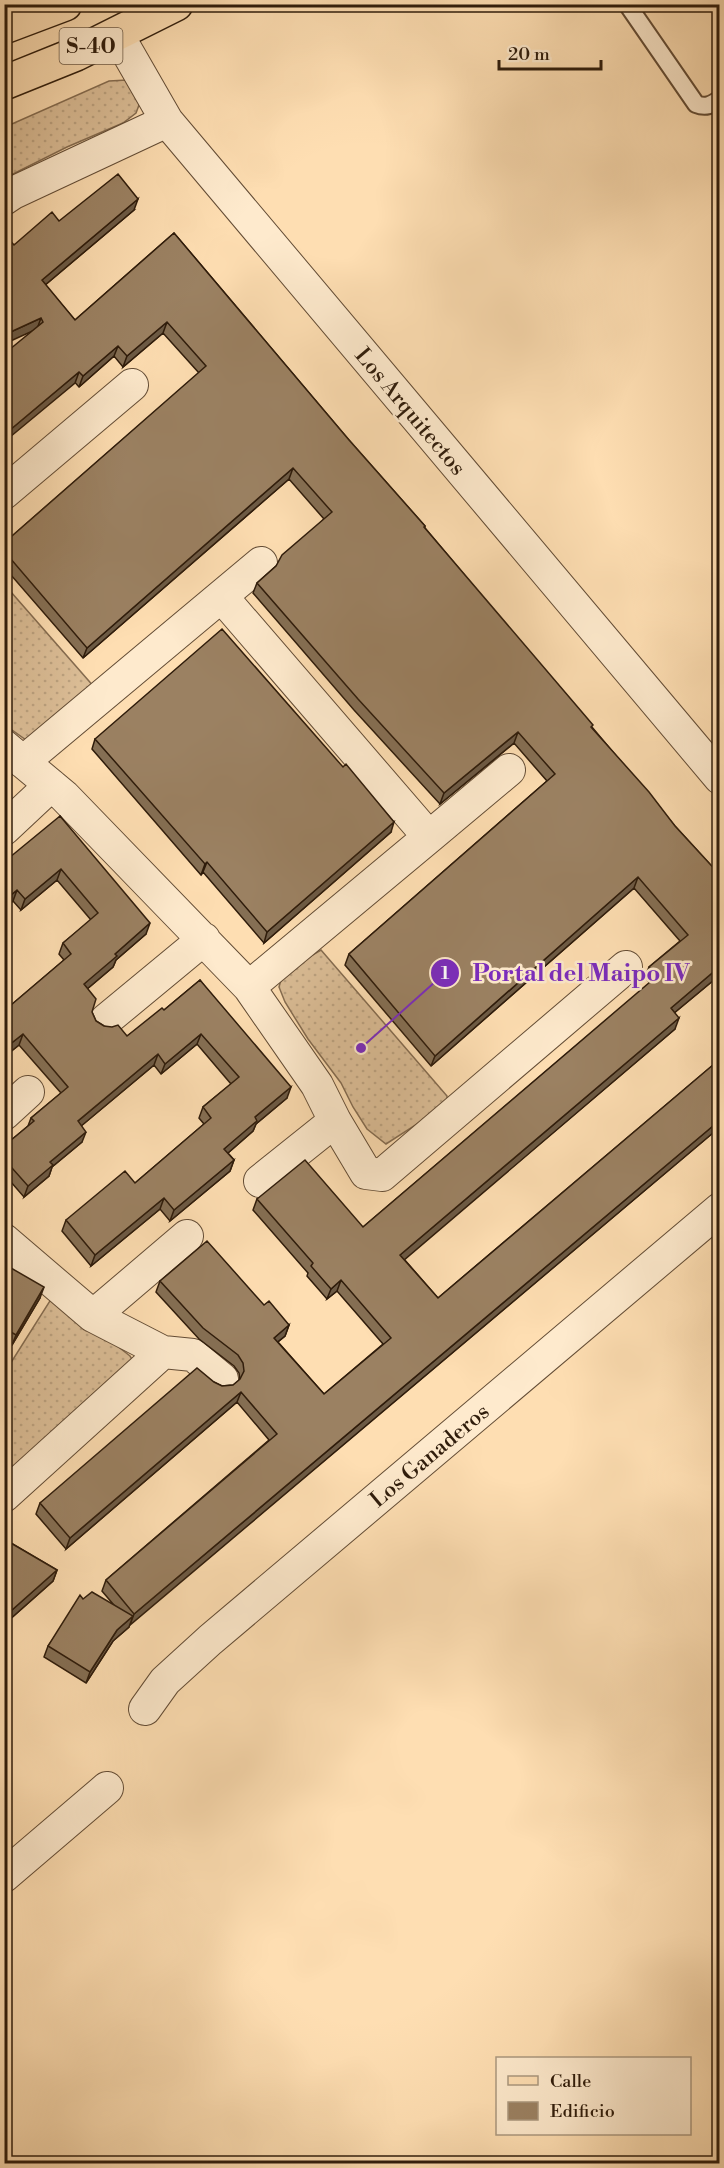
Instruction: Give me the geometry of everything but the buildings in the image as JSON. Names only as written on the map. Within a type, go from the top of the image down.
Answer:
[{"type":"main road","name":"S-40","points":[[4,27],[65,4]]},
{"type":"main road","name":"S-40","points":[[4,83],[76,54],[176,4]]},
{"type":"street","name":"Los Arquitectos","points":[[117,34],[167,121],[720,778]]},
{"type":"street","points":[[4,199],[167,121]]},
{"type":"street","points":[[4,493],[132,385]]},
{"type":"street","points":[[261,563],[222,597],[14,754],[64,796],[249,987],[317,1085],[366,1173],[382,1175],[627,967]]},
{"type":"street","points":[[222,597],[429,837]]},
{"type":"street","points":[[249,987],[508,770]]},
{"type":"street","points":[[4,829],[51,785]]},
{"type":"street","points":[[105,1020],[204,939]]},
{"type":"street","points":[[4,1114],[28,1092]]},
{"type":"street","points":[[260,1181],[335,1121]]},
{"type":"street","name":"Los Ganaderos","points":[[145,1708],[165,1681],[210,1641],[720,1209]]},
{"type":"street","points":[[93,1316],[187,1236]]},
{"type":"street","points":[[4,1240],[93,1316],[163,1352],[193,1355],[222,1379]]},
{"type":"street","points":[[4,1496],[163,1352]]},
{"type":"street","points":[[4,1876],[107,1788]]},
{"type":"lane","points":[[627,4],[696,104],[703,107],[709,106],[720,99]]},
{"type":"shaded area","points":[[127,80],[139,93],[136,113],[123,123],[67,147],[5,178],[5,127],[109,81]]},
{"type":"shaded area","points":[[4,584],[95,688],[29,742],[5,725]]},
{"type":"shaded area","points":[[321,950],[447,1096],[447,1101],[425,1119],[386,1144],[367,1129],[341,1083],[308,1039],[285,1002],[279,987],[281,980],[304,960]]},
{"type":"shaded area","points":[[53,1296],[130,1356],[133,1361],[5,1477],[5,1372]]},
{"type":"place","name":"Portal del Maipo IV","points":[[361,1048]]}]
